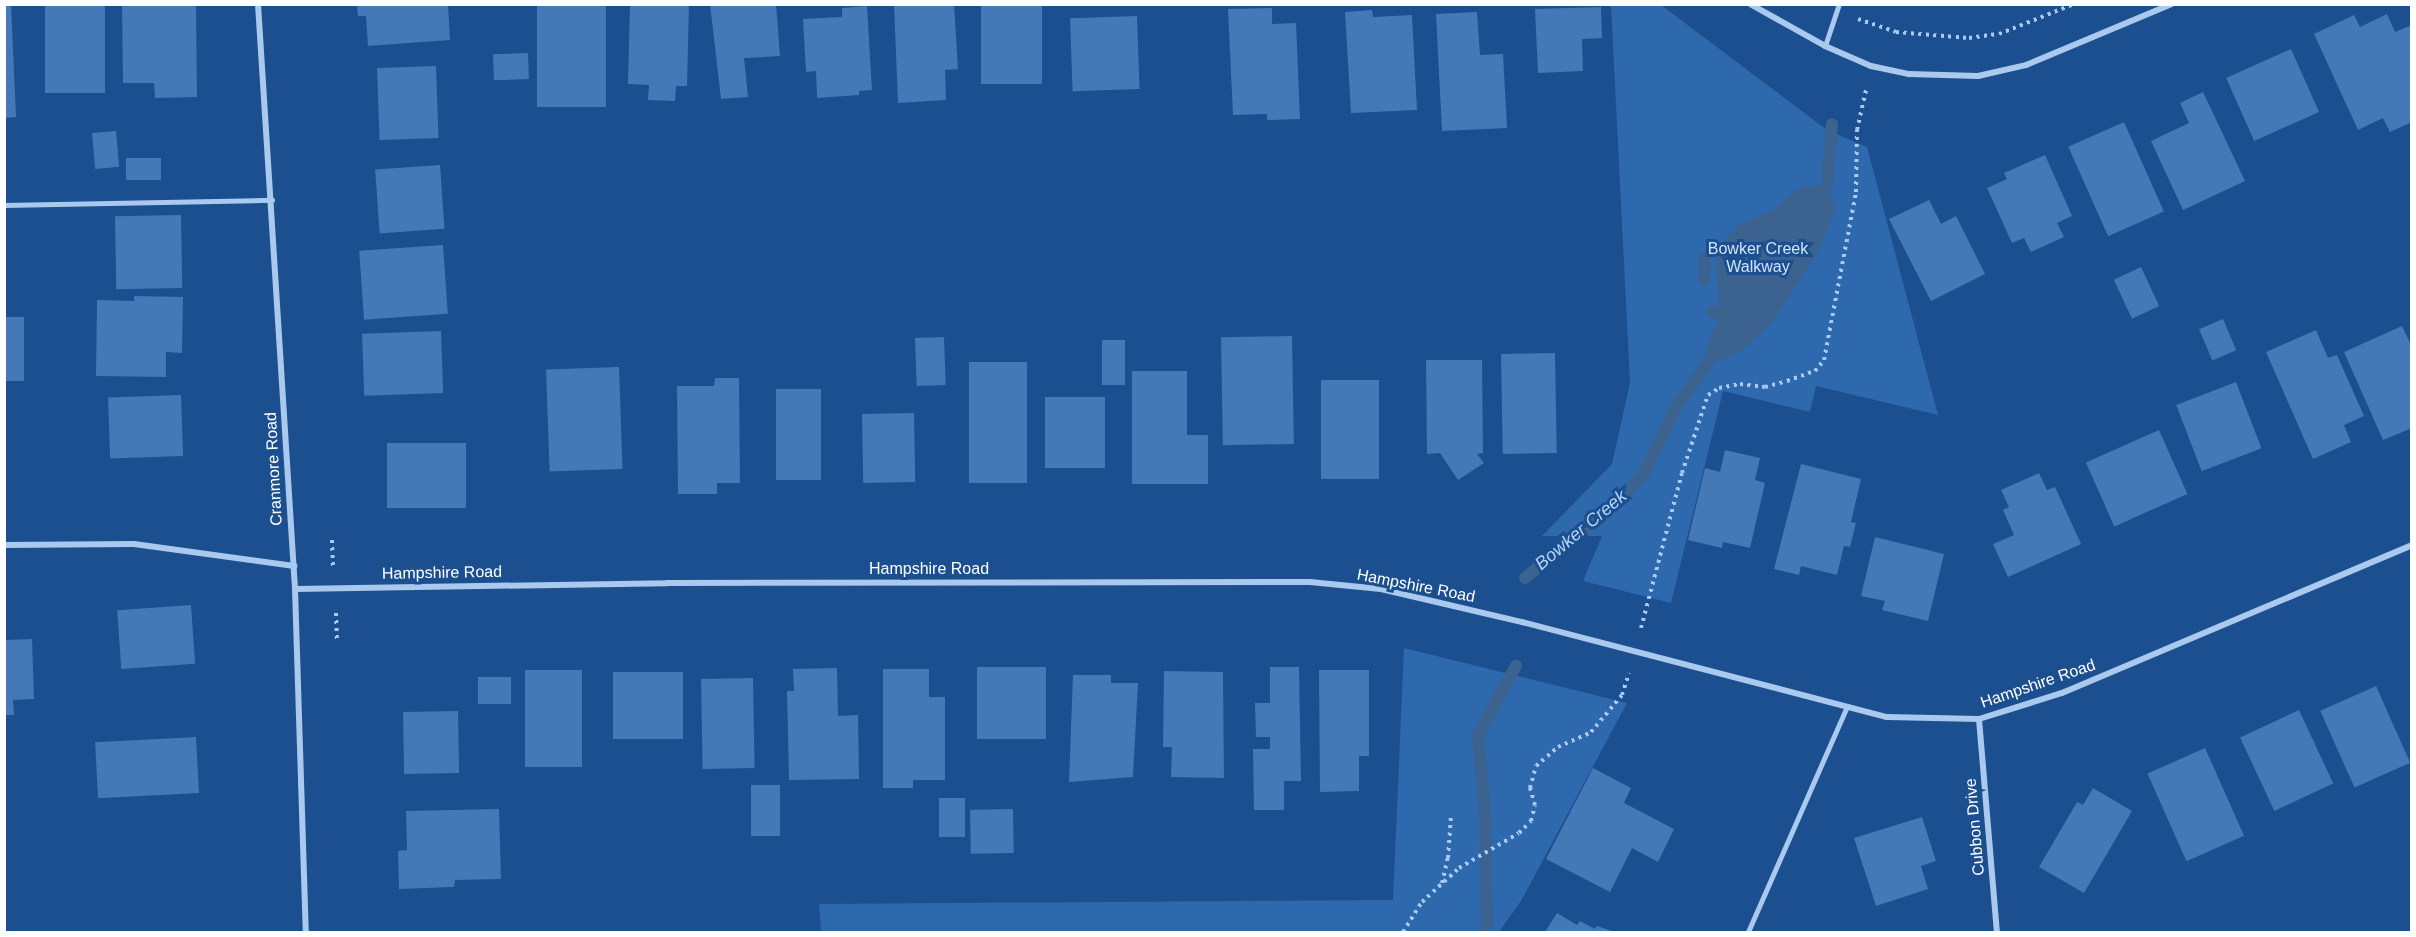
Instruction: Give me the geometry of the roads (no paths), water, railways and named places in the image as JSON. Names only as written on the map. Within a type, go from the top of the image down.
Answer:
[{"type":"street","name":"Cranmore Road","points":[[258,4],[296,589],[306,933]]},
{"type":"street","points":[[1750,4],[1825,46],[1870,66],[1908,74],[1978,76],[2026,65],[2172,4]]},
{"type":"street","points":[[4,545],[134,544],[294,566]]},
{"type":"street","name":"Hampshire Road","points":[[296,589],[667,583],[1310,582],[1381,589],[1635,649],[1887,717],[1979,718],[2062,693],[2412,545]]},
{"type":"street","name":"Cubbon Drive","points":[[1979,718],[1997,933]]},
{"type":"lane","points":[[1825,46],[1838,6]]},
{"type":"lane","points":[[4,204],[272,200]]},
{"type":"lane","points":[[1748,933],[1847,707]]},
{"type":"waterway","name":"Bowker Creek","points":[[1827,184],[1832,124]]},
{"type":"waterway","points":[[1704,280],[1705,258]]},
{"type":"waterway","points":[[1712,311],[1720,316]]},
{"type":"waterway","name":"Bowker Creek","points":[[1525,578],[1613,506],[1643,475],[1675,409],[1711,358]]},
{"type":"waterway","name":"Bowker Creek","points":[[1483,932],[1487,925],[1485,814],[1478,735],[1516,666]]},
{"type":"park label","name":"Bowker Creek Walkway","points":[[1758,258]]}]
